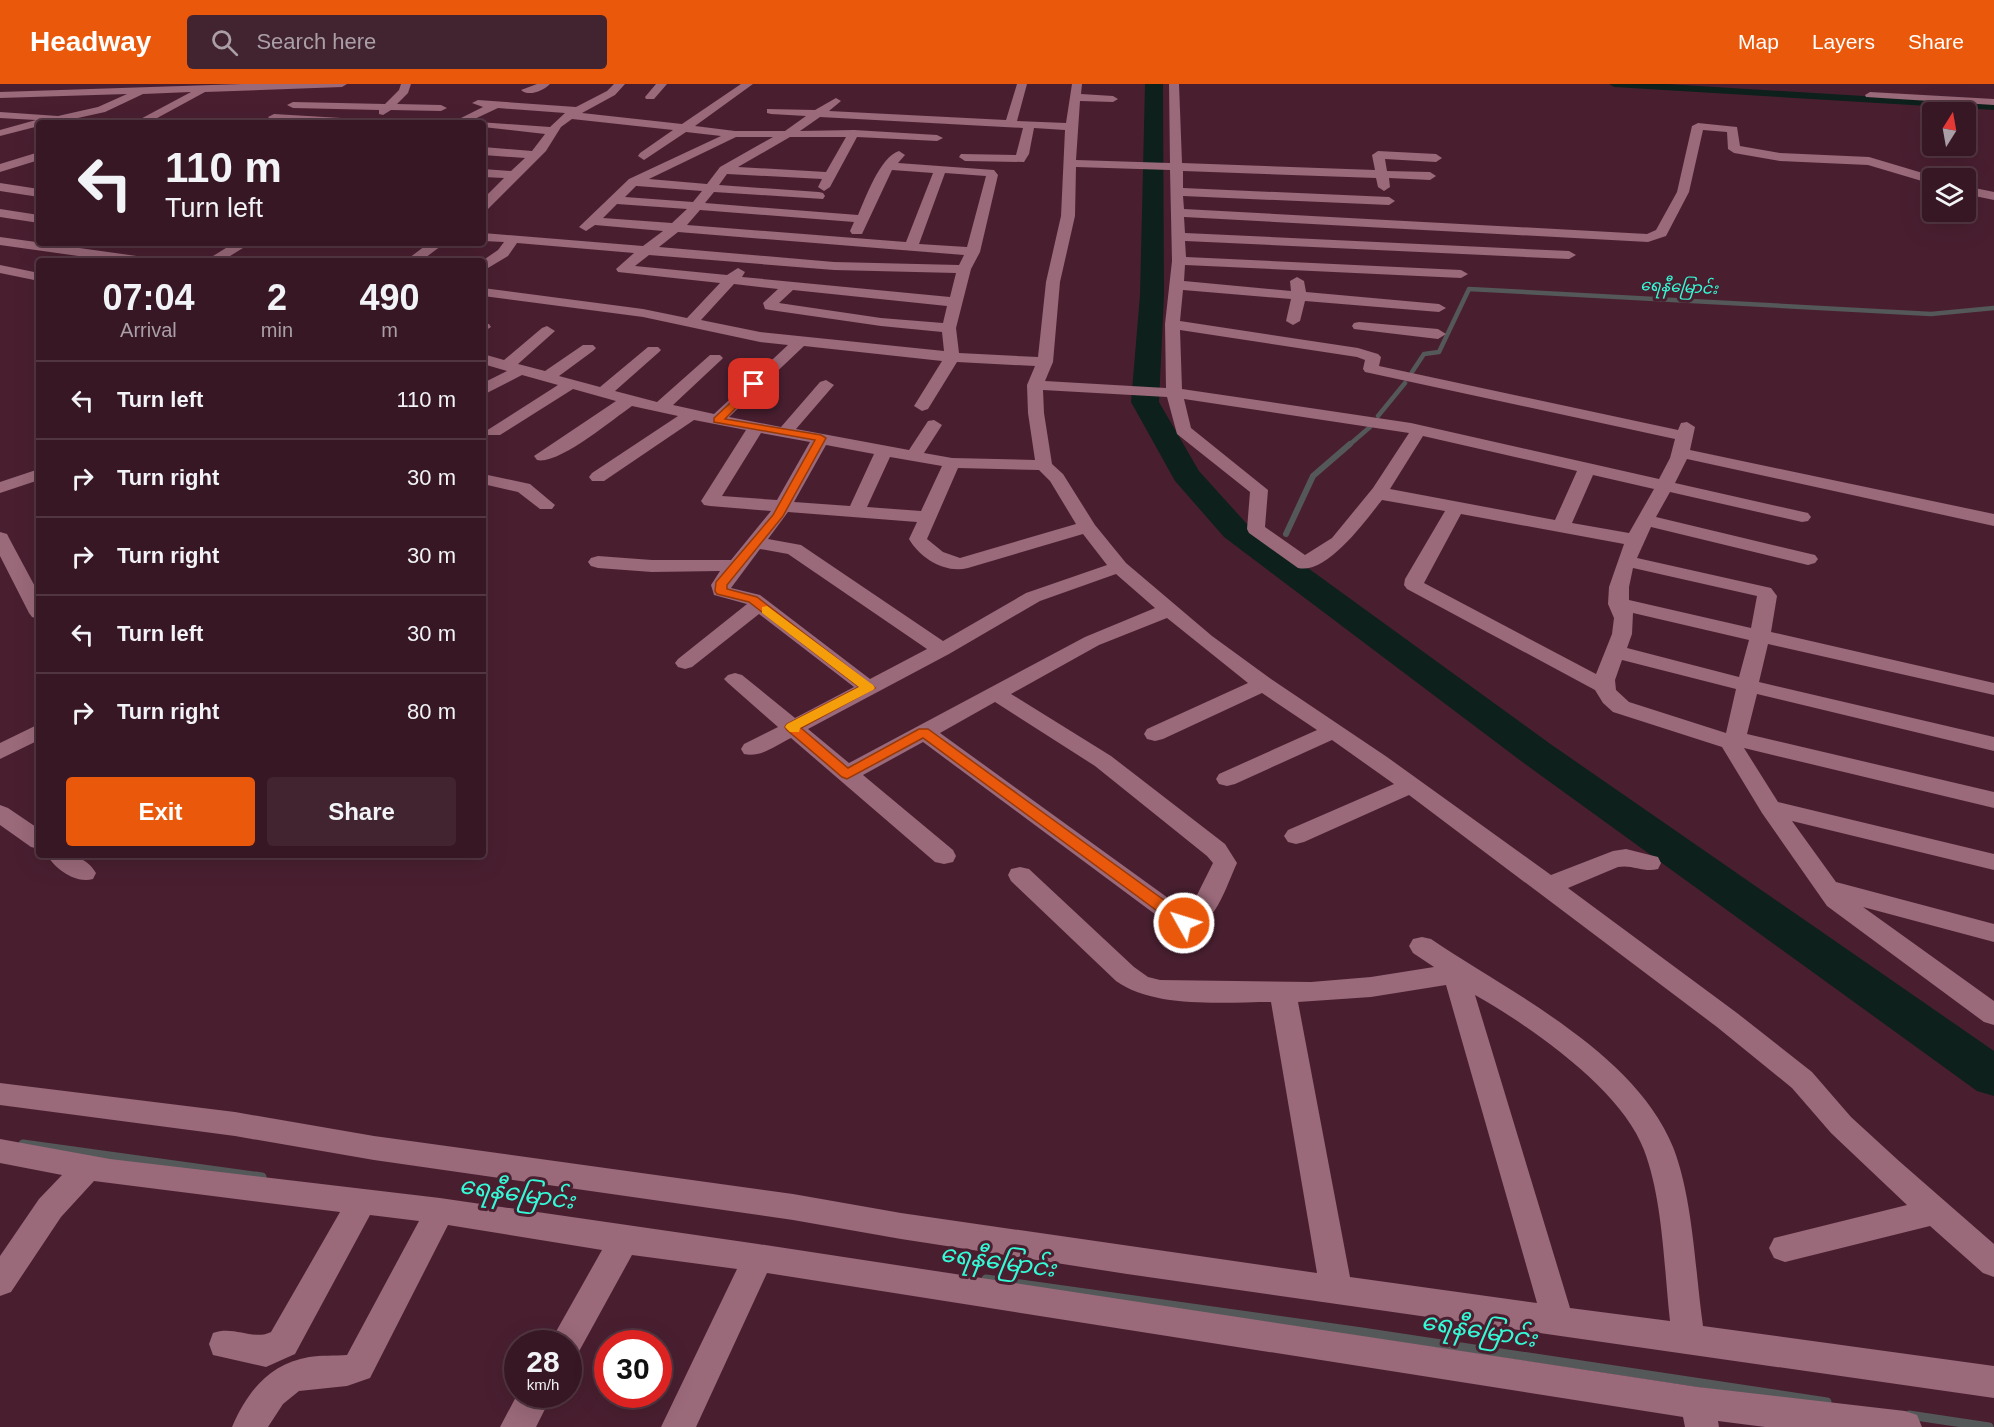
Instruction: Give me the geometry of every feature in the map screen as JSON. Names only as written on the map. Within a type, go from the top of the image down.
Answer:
[{"type":"street","points":[[1,95],[19,84]]},
{"type":"street","points":[[50,93],[64,84]]},
{"type":"street","points":[[99,91],[111,84]]},
{"type":"street","points":[[270,120],[321,84]]},
{"type":"street","points":[[1,95],[342,84]]},
{"type":"street","points":[[374,120],[392,106],[404,91],[406,84]]},
{"type":"street","points":[[526,90],[537,89],[545,84]]},
{"type":"street","points":[[486,201],[535,154],[552,131],[574,113],[611,93],[620,84]]},
{"type":"street","points":[[650,97],[662,84]]},
{"type":"street","points":[[644,156],[748,84]]},
{"type":"street","points":[[1010,124],[1022,84]]},
{"type":"street","points":[[1174,84],[1179,261],[1172,324],[1174,393],[1183,430],[1259,490],[1256,529],[1305,564],[1340,542],[1380,491],[1418,431]]},
{"type":"street","points":[[83,114],[145,120],[204,87]]},
{"type":"street","points":[[52,120],[116,104],[144,90]]},
{"type":"street","points":[[1113,99],[1076,90],[1071,127],[1068,216],[1053,282],[1045,362],[1035,386],[1036,413],[1044,465],[1057,478],[1087,527],[1119,567],[1168,610],[1263,684],[1334,731],[1549,886],[1727,1020],[1802,1080],[1841,1125],[1887,1170],[1994,1263]]},
{"type":"street","points":[[1870,95],[1994,102]]},
{"type":"street","points":[[570,242],[633,182],[735,134],[789,99]]},
{"type":"street","points":[[836,101],[786,135],[741,158],[724,170],[696,207],[676,228],[623,269],[956,302]]},
{"type":"street","points":[[478,103],[735,134],[854,134],[937,138]]},
{"type":"street","points":[[293,105],[441,108]]},
{"type":"street","points":[[467,120],[495,105]]},
{"type":"street","points":[[761,117],[818,114],[909,120],[1020,159],[1029,125]]},
{"type":"street","points":[[0,115],[56,119]]},
{"type":"street","points":[[852,242],[884,172],[907,154],[904,136],[909,120]]},
{"type":"street","points":[[1,132],[36,124]]},
{"type":"street","points":[[486,124],[552,131]]},
{"type":"street","points":[[971,143],[1010,124],[1071,127]]},
{"type":"street","points":[[1178,213],[1648,238],[1661,233],[1683,192],[1698,126],[1733,129],[1734,150],[1780,158],[1869,161],[1922,177]]},
{"type":"street","points":[[1,132],[30,144]]},
{"type":"street","points":[[807,215],[854,134]]},
{"type":"street","points":[[486,151],[535,154]]},
{"type":"street","points":[[690,155],[768,160]]},
{"type":"street","points":[[1396,224],[1380,174],[1378,155],[1436,158]]},
{"type":"street","points":[[0,168],[36,157]]},
{"type":"street","points":[[1069,163],[1277,165],[1430,176]]},
{"type":"street","points":[[1277,165],[1293,243],[1299,296],[1293,321]]},
{"type":"street","points":[[889,166],[990,173],[992,175],[972,252],[964,269],[950,328],[952,357],[922,406]]},
{"type":"street","points":[[911,247],[940,169]]},
{"type":"street","points":[[724,170],[830,176]]},
{"type":"street","points":[[486,173],[513,175]]},
{"type":"street","points":[[633,182],[819,196]]},
{"type":"street","points":[[0,187],[36,193]]},
{"type":"street","points":[[1178,192],[1389,201]]},
{"type":"street","points":[[1976,192],[1994,196]]},
{"type":"street","points":[[614,200],[863,219]]},
{"type":"street","points":[[0,213],[36,219]]},
{"type":"street","points":[[593,221],[972,252]]},
{"type":"street","points":[[1511,230],[1521,253]]},
{"type":"street","points":[[0,250],[36,233]]},
{"type":"street","points":[[690,323],[729,280],[776,236]]},
{"type":"street","points":[[486,237],[570,242],[834,266],[964,269]]},
{"type":"street","points":[[1178,237],[1569,255]]},
{"type":"street","points":[[486,265],[503,253],[513,239]]},
{"type":"street","points":[[0,241],[36,246]]},
{"type":"street","points":[[36,246],[122,258]]},
{"type":"street","points":[[217,258],[239,246]]},
{"type":"street","points":[[416,258],[434,246]]},
{"type":"street","points":[[1179,261],[1461,274]]},
{"type":"street","points":[[0,269],[36,276]]},
{"type":"street","points":[[1177,285],[1439,308]]},
{"type":"street","points":[[788,287],[770,303],[770,306],[881,322],[950,328]]},
{"type":"street","points":[[486,292],[577,303],[760,337],[952,357],[1045,362]]},
{"type":"street","points":[[1365,301],[1358,330],[1438,334]]},
{"type":"street","points":[[1172,324],[1358,353],[1373,357],[1371,369],[1684,439],[1994,519]]},
{"type":"street","points":[[486,388],[514,368],[547,331]]},
{"type":"street","points":[[717,420],[801,341]]},
{"type":"street","points":[[547,377],[588,348]]},
{"type":"street","points":[[603,393],[653,350]]},
{"type":"street","points":[[661,407],[715,358]]},
{"type":"street","points":[[486,360],[629,400],[717,420],[786,431],[884,452],[952,463],[1044,465]]},
{"type":"street","points":[[494,431],[571,384]]},
{"type":"street","points":[[786,431],[826,385]]},
{"type":"street","points":[[1035,386],[1174,393],[1360,419],[1802,517]]},
{"type":"street","points":[[543,456],[565,445],[629,400]]},
{"type":"street","points":[[598,477],[692,414]]},
{"type":"street","points":[[913,456],[934,425]]},
{"type":"street","points":[[757,426],[710,501],[778,514],[856,512],[928,517]]},
{"type":"street","points":[[821,438],[778,514],[721,585],[721,591],[742,596],[759,604],[868,688]]},
{"type":"street","points":[[1684,439],[1665,486],[1635,540],[1619,586],[1618,604],[1624,622],[1617,652],[1603,686],[1605,694],[1611,701],[1621,707],[1734,741],[1994,800]]},
{"type":"street","points":[[856,512],[884,452]]},
{"type":"street","points":[[952,463],[918,542],[953,564],[1087,527]]},
{"type":"street","points":[[1561,526],[1587,469]]},
{"type":"street","points":[[0,488],[36,475]]},
{"type":"street","points":[[486,480],[524,488],[546,505]]},
{"type":"street","points":[[1380,491],[1389,495],[1456,508],[1635,540]]},
{"type":"street","points":[[1456,508],[1414,585],[1603,686]]},
{"type":"street","points":[[1645,520],[1808,559]]},
{"type":"street","points":[[0,538],[36,607]]},
{"type":"street","points":[[756,543],[794,549],[942,650]]},
{"type":"street","points":[[1626,561],[1764,592],[1767,596],[1760,636],[1734,741],[1734,753],[1770,808],[1829,890],[1845,908],[1994,1015]]},
{"type":"street","points":[[598,562],[652,566],[726,565],[731,572]]},
{"type":"street","points":[[752,749],[942,650],[1033,597],[1119,567]]},
{"type":"street","points":[[685,663],[759,604]]},
{"type":"street","points":[[1618,604],[1994,689]]},
{"type":"street","points":[[847,774],[1092,641],[1168,610]]},
{"type":"street","points":[[1617,652],[1748,686],[1994,744]]},
{"type":"street","points":[[735,679],[944,856]]},
{"type":"street","points":[[1155,734],[1263,684]]},
{"type":"street","points":[[924,732],[1184,923],[1200,915],[1225,863],[1216,850],[1103,761],[995,693]]},
{"type":"street","points":[[1227,779],[1334,731]]},
{"type":"street","points":[[0,752],[36,734]]},
{"type":"street","points":[[1296,836],[1411,786]]},
{"type":"street","points":[[1770,808],[1994,862]]},
{"type":"street","points":[[0,813],[36,839]]},
{"type":"street","points":[[1549,886],[1614,859],[1626,857],[1649,863]]},
{"type":"street","points":[[63,858],[84,873]]},
{"type":"street","points":[[1020,875],[1125,974],[1139,984],[1160,990],[1283,992],[1383,987],[1467,979]]},
{"type":"street","points":[[1829,890],[1994,933]]},
{"type":"street","points":[[1422,946],[1467,979],[1503,998],[1574,1048],[1630,1099],[1658,1147],[1670,1190],[1688,1339]]},
{"type":"street","points":[[1467,979],[1558,1321]]},
{"type":"street","points":[[1283,992],[1336,1289]]},
{"type":"street","points":[[0,1094],[235,1124],[374,1149],[793,1207],[923,1229],[1994,1382]]},
{"type":"street","points":[[0,1151],[88,1167],[440,1211],[758,1258],[1700,1415],[1905,1427]]},
{"type":"street","points":[[0,1282],[50,1208],[88,1167]]},
{"type":"street","points":[[225,1344],[266,1352],[283,1343],[362,1202]]},
{"type":"street","points":[[249,1427],[271,1391],[284,1379],[312,1372],[350,1372],[358,1367],[440,1211]]},
{"type":"street","points":[[1785,1248],[1936,1211]]},
{"type":"street","points":[[573,1330],[624,1240]]},
{"type":"street","points":[[678,1427],[758,1258]]},
{"type":"street","points":[[517,1427],[528,1408]]},
{"type":"waterway","points":[[1154,84],[1152,295],[1145,402],[1186,475],[1235,530],[1535,752],[1994,1077]]},
{"type":"waterway","points":[[1614,84],[1994,107]]},
{"type":"waterway","name":"ရေနီမြောင်း","points":[[1412,372],[1424,354],[1439,352],[1469,289],[1931,314],[1994,308]]},
{"type":"waterway","name":"ရေနီမြောင်း","points":[[1378,416],[1405,383]]},
{"type":"waterway","name":"ရေနီမြောင်း","points":[[1348,446],[1370,427]]},
{"type":"waterway","name":"ရေနီမြောင်း","points":[[1286,534],[1313,476],[1350,444]]},
{"type":"waterway","name":"ရေနီမြောင်း","points":[[1272,557],[1277,549]]},
{"type":"waterway","name":"ရေနီမြောင်း","points":[[23,1144],[262,1177]]},
{"type":"waterway","name":"ရေနီမြောင်း","points":[[986,1279],[1362,1332],[1827,1402]]},
{"type":"waterway","name":"ရေနီမြောင်း","points":[[1909,1415],[1989,1427]]},
{"type":"slow traffic","points":[[767,610],[868,688],[792,727],[795,730]]},
{"type":"route","points":[[754,384],[717,420],[821,438],[784,506],[721,585],[721,591],[753,599],[868,688],[792,727],[847,774],[924,732],[1184,923]]}]
